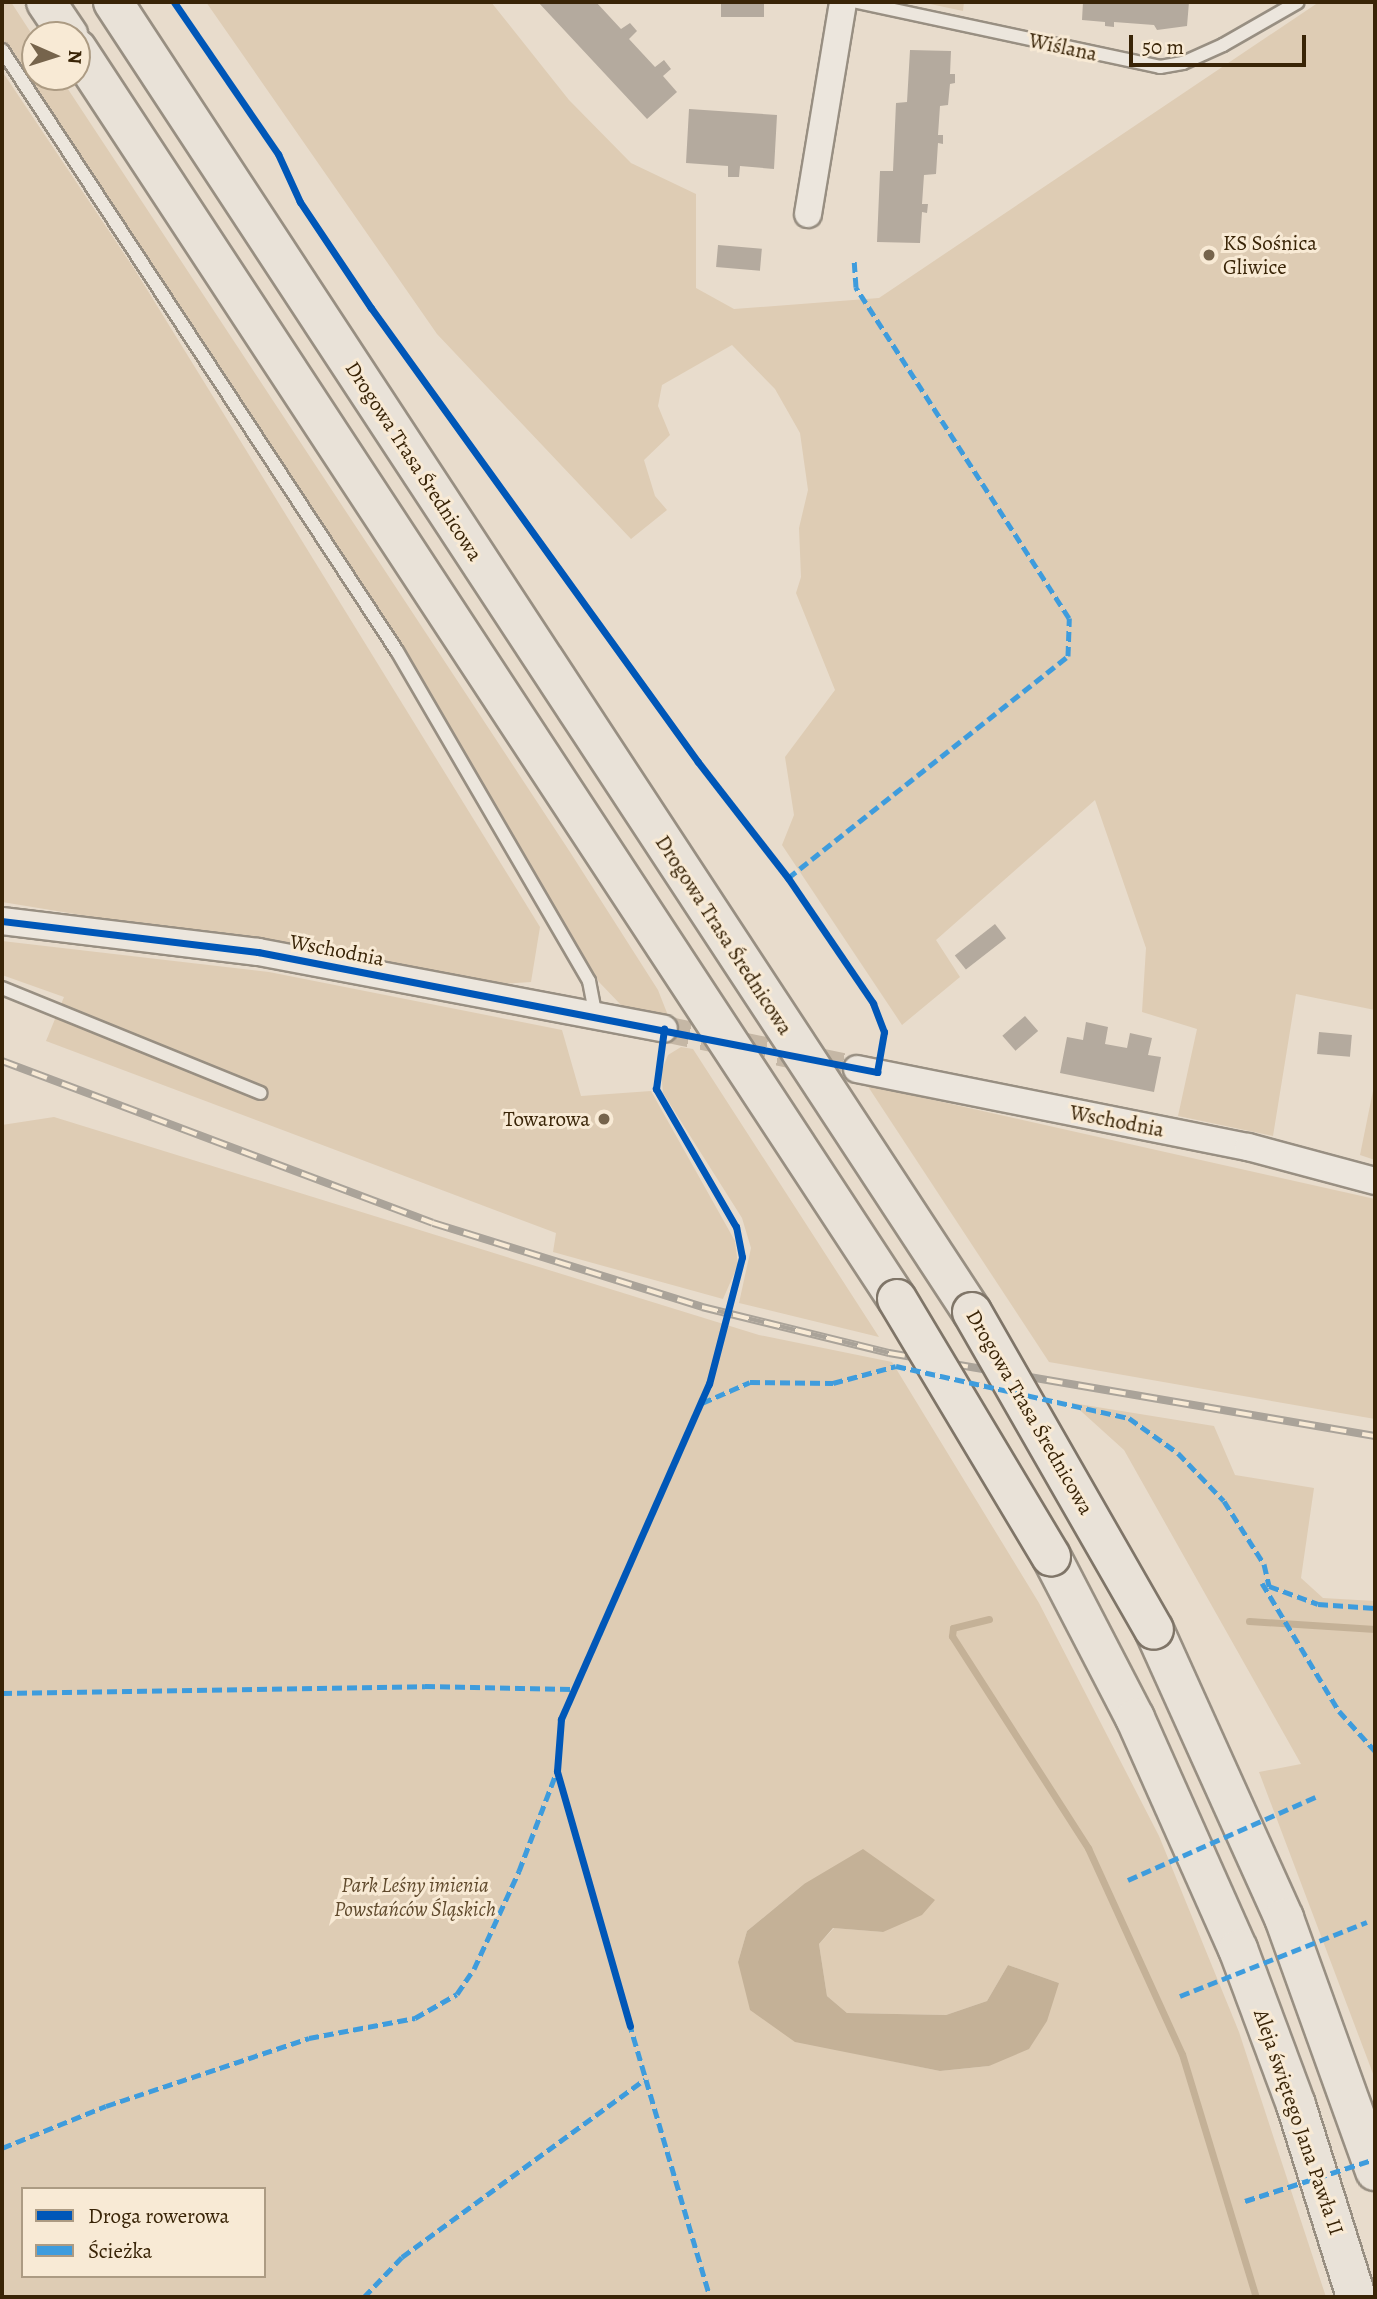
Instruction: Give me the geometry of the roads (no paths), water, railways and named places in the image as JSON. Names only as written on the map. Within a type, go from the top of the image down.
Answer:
[{"type":"main road","points":[[46,2],[59,21]]},
{"type":"main road","name":"Drogowa Trasa Średnicowa","points":[[113,2],[971,1312],[1154,1630],[1230,1789],[1323,2019],[1375,2171]]},
{"type":"main road","name":"Aleja świętego Jana Pawła II","points":[[91,70],[897,1298],[1093,1634],[1178,1810],[1238,1949],[1296,2105],[1356,2297]]},
{"type":"street","points":[[808,214],[843,2]]},
{"type":"street","name":"Wschodnia","points":[[2,921],[258,953],[664,1029]]},
{"type":"street","name":"Wschodnia","points":[[857,1069],[1248,1147],[1375,1181]]},
{"type":"lane","name":"Wiślana","points":[[857,2],[1160,67],[1183,63],[1223,45],[1298,2]]},
{"type":"lane","points":[[2,50],[397,652],[589,981],[596,1016]]},
{"type":"lane","points":[[2,988],[261,1093]]},
{"type":"waterway","points":[[989,1619],[953,1628],[952,1636],[1088,1848],[1182,2054],[1256,2297]]},
{"type":"waterway","points":[[1249,1621],[1375,1629]]},
{"type":"tunnel","points":[[664,1029],[857,1069]]},
{"type":"railway","points":[[2,1061],[433,1223],[702,1307],[889,1353],[1375,1436]]},
{"type":"place","name":"KS Sośnica Gliwice","points":[[1209,255]]},
{"type":"place","name":"Towarowa","points":[[604,1119]]},
{"type":"park label","name":"Park Leśny imienia Powstańców Śląskich","points":[[415,1897]]}]
